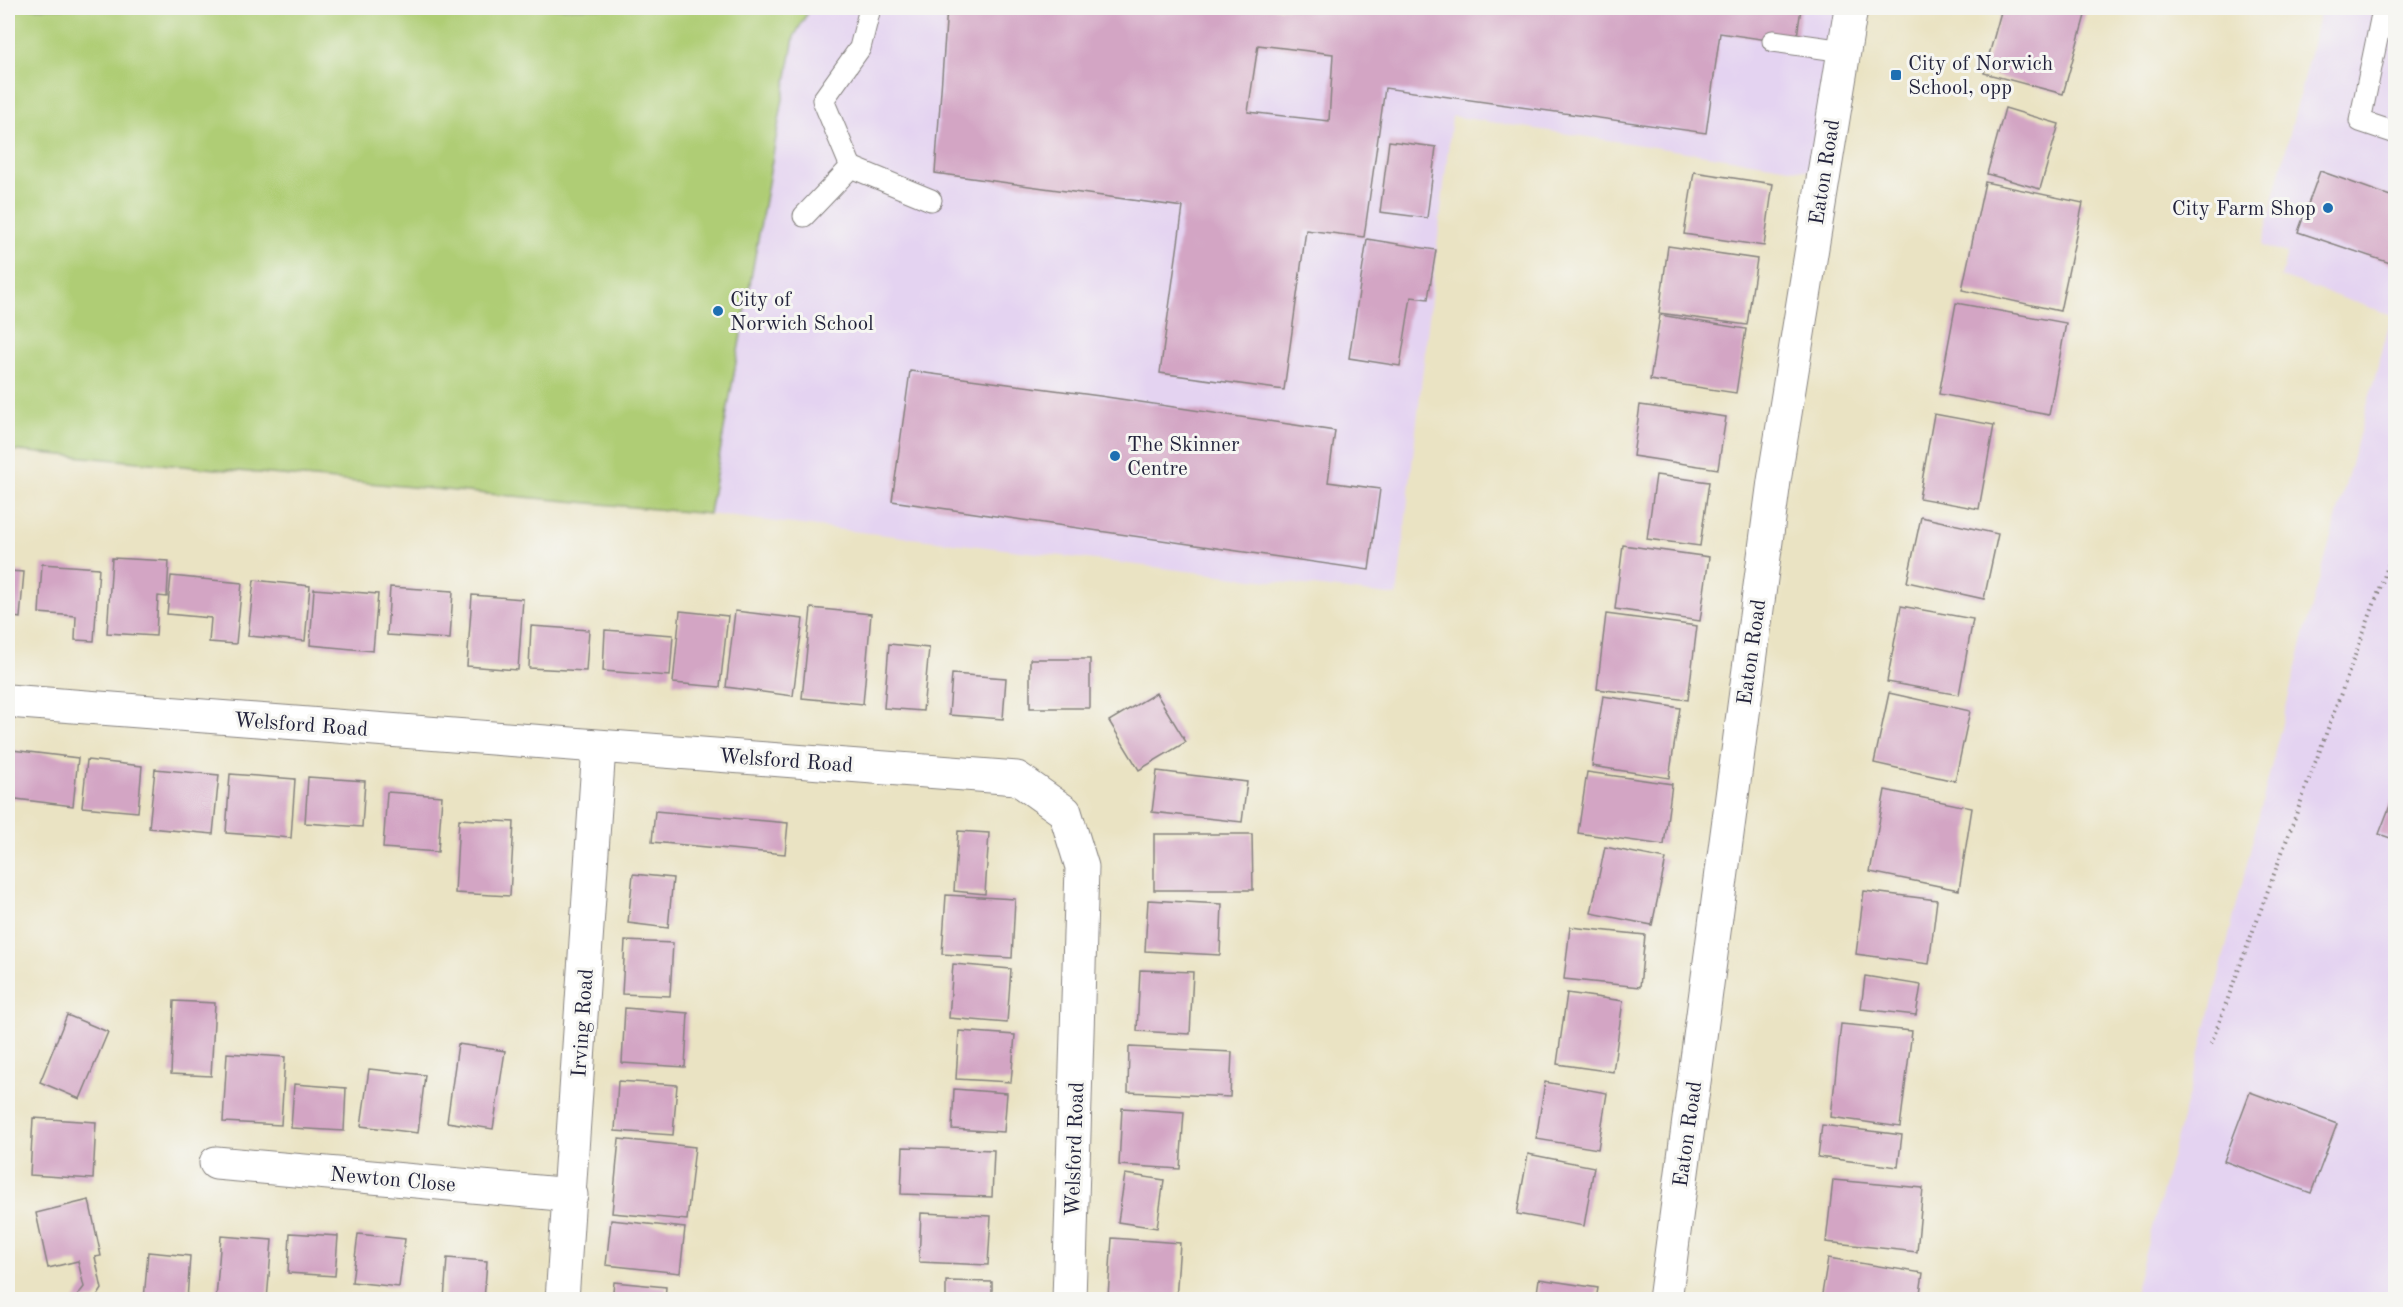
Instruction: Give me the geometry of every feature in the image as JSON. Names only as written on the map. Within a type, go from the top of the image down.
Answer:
[{"type":"street","name":"Eaton Road","points":[[1665,1299],[1774,481],[1851,8]]},
{"type":"street","name":"Welsford Road","points":[[8,701],[1017,778],[1065,812],[1082,867],[1069,1299]]},
{"type":"street","name":"Irving Road","points":[[562,1299],[571,1195],[599,747]]},
{"type":"street","name":"Newton Close","points":[[216,1163],[571,1195]]},
{"type":"lane","points":[[870,8],[860,48],[823,100],[851,167],[931,200]]},
{"type":"lane","points":[[2381,19],[2360,121],[2396,134]]},
{"type":"lane","points":[[1773,41],[1844,51]]},
{"type":"lane","points":[[804,216],[851,167]]},
{"type":"path","points":[[2211,1044],[2396,545]]},
{"type":"shaded area","name":"City of Norwich School","points":[[8,8],[1845,8],[1816,172],[1452,116],[1397,596],[709,514],[8,450]]},
{"type":"shaded area","points":[[2321,8],[2395,8],[2395,1299],[2132,1300],[2196,1068],[2303,639],[2392,315],[2281,277],[2287,253],[2262,246]]},
{"type":"green space","points":[[8,8],[810,8],[794,37],[709,514],[8,450]]},
{"type":"building","points":[[947,8],[1801,8],[1796,44],[1720,33],[1706,133],[1385,88],[1364,237],[1306,230],[1284,390],[1160,373],[1183,207],[935,173]],"holes":[[[1258,45],[1333,54],[1329,121],[1248,112]]]},
{"type":"building","points":[[2002,8],[2071,8],[2086,12],[2063,94],[1984,73]]},
{"type":"building","points":[[2005,108],[2059,124],[2040,189],[1987,174]]},
{"type":"building","points":[[1389,141],[1436,147],[1427,218],[1380,212]]},
{"type":"building","points":[[2320,171],[2396,198],[2396,265],[2298,232]]},
{"type":"building","points":[[1694,172],[1773,184],[1764,246],[1684,234]]},
{"type":"building","points":[[1985,182],[2083,203],[2060,311],[1962,290]]},
{"type":"building","points":[[1367,239],[1436,250],[1428,299],[1411,297],[1400,366],[1349,358]]},
{"type":"building","points":[[1668,246],[1757,259],[1747,325],[1659,313]]},
{"type":"building","points":[[1956,303],[2066,323],[2049,415],[1939,394]]},
{"type":"building","points":[[1660,315],[1746,329],[1736,393],[1650,380]]},
{"type":"building","name":"The Skinner Centre","points":[[910,371],[1100,396],[1335,431],[1328,482],[1380,489],[1369,570],[892,501]]},
{"type":"building","points":[[1640,405],[1726,417],[1718,469],[1633,456]]},
{"type":"building","points":[[1934,414],[1994,425],[1979,509],[1919,498]]},
{"type":"building","points":[[1656,475],[1709,482],[1700,546],[1647,539]]},
{"type":"building","points":[[1921,517],[1998,534],[1984,599],[1907,582]]},
{"type":"building","points":[[1623,545],[1709,557],[1700,621],[1615,609]]},
{"type":"building","points":[[112,558],[169,561],[167,597],[158,596],[156,636],[107,633]]},
{"type":"building","points":[[42,564],[99,568],[94,641],[75,640],[76,616],[39,613]]},
{"type":"building","points":[[8,571],[24,572],[20,618],[8,616]]},
{"type":"building","points":[[171,576],[242,583],[236,644],[209,642],[211,618],[167,614]]},
{"type":"building","points":[[254,580],[310,586],[305,641],[248,636]]},
{"type":"building","points":[[390,587],[453,591],[450,639],[387,635]]},
{"type":"building","points":[[314,589],[378,594],[373,651],[310,645]]},
{"type":"building","points":[[472,595],[523,599],[518,670],[467,666]]},
{"type":"building","points":[[1901,606],[1973,619],[1959,695],[1887,682]]},
{"type":"building","points":[[811,608],[871,614],[863,704],[802,698]]},
{"type":"building","points":[[680,611],[728,616],[720,687],[673,683]]},
{"type":"building","points":[[735,611],[803,619],[793,696],[726,687]]},
{"type":"building","points":[[1606,614],[1697,626],[1688,700],[1597,689]]},
{"type":"building","points":[[531,626],[589,630],[586,671],[529,668]]},
{"type":"building","points":[[605,630],[673,635],[670,676],[603,671]]},
{"type":"building","points":[[889,644],[929,648],[923,711],[884,708]]},
{"type":"building","points":[[1030,659],[1090,659],[1090,708],[1030,708]]},
{"type":"building","points":[[952,674],[1006,678],[1003,719],[949,715]]},
{"type":"building","points":[[1156,693],[1186,742],[1139,770],[1109,721]]},
{"type":"building","points":[[1889,693],[1970,711],[1955,781],[1874,763]]},
{"type":"building","points":[[1603,696],[1680,708],[1669,778],[1592,766]]},
{"type":"building","points":[[12,750],[78,758],[73,806],[8,798]]},
{"type":"building","points":[[87,760],[142,766],[138,812],[82,807]]},
{"type":"building","points":[[155,769],[219,775],[213,834],[149,828]]},
{"type":"building","points":[[1157,771],[1247,782],[1242,822],[1152,812]]},
{"type":"building","points":[[1587,772],[1672,784],[1664,845],[1578,833]]},
{"type":"building","points":[[230,774],[295,779],[291,838],[226,833]]},
{"type":"building","points":[[308,777],[365,781],[362,827],[305,823]]},
{"type":"building","points":[[1885,790],[1972,808],[1959,890],[1870,872]]},
{"type":"building","points":[[2396,790],[2396,840],[2379,834]]},
{"type":"building","points":[[387,792],[442,796],[438,852],[383,848]]},
{"type":"building","points":[[655,811],[788,823],[785,854],[652,842]]},
{"type":"building","points":[[459,819],[514,822],[510,896],[455,893]]},
{"type":"building","points":[[958,831],[989,833],[985,894],[954,891]]},
{"type":"building","points":[[1154,834],[1252,834],[1253,890],[1154,890]]},
{"type":"building","points":[[1605,847],[1666,859],[1652,925],[1591,913]]},
{"type":"building","points":[[633,874],[673,878],[668,928],[628,923]]},
{"type":"building","points":[[1864,891],[1937,900],[1929,964],[1856,954]]},
{"type":"building","points":[[946,895],[1015,899],[1012,958],[942,954]]},
{"type":"building","points":[[1148,900],[1222,904],[1220,955],[1145,951]]},
{"type":"building","points":[[1570,927],[1645,935],[1640,987],[1564,979]]},
{"type":"building","points":[[625,941],[673,943],[670,996],[622,994]]},
{"type":"building","points":[[953,964],[1011,969],[1007,1023],[949,1018]]},
{"type":"building","points":[[1140,970],[1193,972],[1190,1034],[1137,1031]]},
{"type":"building","points":[[1865,976],[1921,985],[1916,1015],[1861,1009]]},
{"type":"building","points":[[1567,993],[1623,1001],[1613,1072],[1557,1064]]},
{"type":"building","points":[[174,1001],[215,1003],[211,1076],[171,1074]]},
{"type":"building","points":[[625,1008],[688,1013],[685,1067],[622,1063]]},
{"type":"building","points":[[67,1015],[108,1032],[80,1099],[40,1082]]},
{"type":"building","points":[[1841,1024],[1912,1031],[1900,1127],[1831,1117]]},
{"type":"building","points":[[959,1031],[1015,1035],[1011,1082],[956,1079]]},
{"type":"building","points":[[458,1044],[505,1051],[493,1129],[447,1122]]},
{"type":"building","points":[[1129,1047],[1232,1052],[1230,1097],[1128,1092]]},
{"type":"building","points":[[227,1053],[285,1057],[281,1125],[223,1122]]},
{"type":"building","points":[[369,1069],[425,1075],[418,1133],[361,1126]]},
{"type":"building","points":[[618,1081],[677,1085],[673,1135],[615,1131]]},
{"type":"building","points":[[1545,1082],[1607,1093],[1598,1149],[1536,1139]]},
{"type":"building","points":[[294,1084],[346,1088],[344,1131],[291,1128]]},
{"type":"building","points":[[954,1089],[1007,1093],[1004,1132],[952,1129]]},
{"type":"building","points":[[2250,1092],[2337,1124],[2311,1193],[2224,1161]]},
{"type":"building","points":[[1122,1108],[1184,1112],[1180,1169],[1119,1165]]},
{"type":"building","points":[[33,1118],[96,1122],[93,1179],[30,1175]]},
{"type":"building","points":[[1822,1125],[1902,1135],[1898,1167],[1818,1157]]},
{"type":"building","points":[[619,1139],[695,1147],[687,1220],[612,1213]]},
{"type":"building","points":[[903,1147],[994,1150],[992,1197],[901,1194]]},
{"type":"building","points":[[1528,1154],[1594,1167],[1584,1226],[1517,1214]]},
{"type":"building","points":[[1125,1174],[1164,1180],[1157,1228],[1118,1222]]},
{"type":"building","points":[[1833,1180],[1923,1188],[1917,1252],[1826,1242]]},
{"type":"building","points":[[89,1200],[101,1256],[95,1257],[102,1289],[95,1300],[74,1300],[84,1287],[78,1261],[48,1268],[36,1213]]},
{"type":"building","points":[[921,1213],[991,1216],[988,1265],[919,1262]]},
{"type":"building","points":[[611,1220],[685,1228],[680,1273],[606,1265]]},
{"type":"building","points":[[290,1233],[338,1236],[335,1276],[288,1273]]},
{"type":"building","points":[[358,1234],[405,1239],[399,1287],[352,1282]]},
{"type":"building","points":[[221,1236],[272,1240],[267,1300],[216,1299]]},
{"type":"building","points":[[1112,1238],[1180,1243],[1176,1300],[1108,1296]]},
{"type":"building","points":[[148,1252],[190,1256],[187,1300],[144,1300]]},
{"type":"building","points":[[447,1258],[487,1261],[484,1300],[444,1300]]},
{"type":"building","points":[[1828,1258],[1923,1273],[1919,1300],[1821,1300]]},
{"type":"building","points":[[1539,1279],[1598,1288],[1596,1300],[1536,1300]]},
{"type":"building","points":[[946,1281],[992,1282],[992,1300],[946,1300]]},
{"type":"building","points":[[614,1282],[666,1287],[665,1300],[612,1300]]},
{"type":"place","name":"City of Norwich School, opp","points":[[1896,75]]},
{"type":"place","name":"City Farm Shop","points":[[2328,208]]},
{"type":"place","name":"City of Norwich School","points":[[718,311]]},
{"type":"place","name":"The Skinner Centre","points":[[1115,456]]}]
